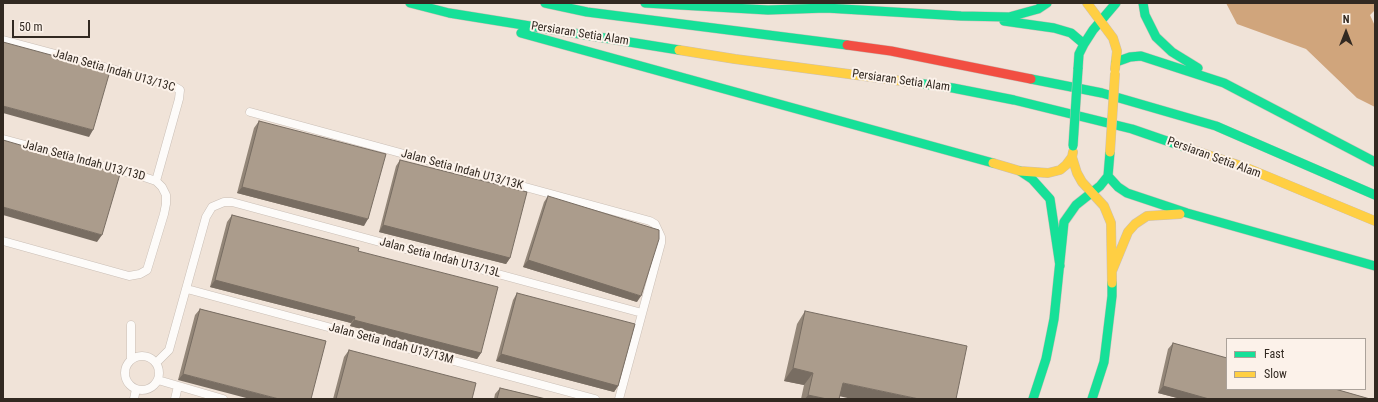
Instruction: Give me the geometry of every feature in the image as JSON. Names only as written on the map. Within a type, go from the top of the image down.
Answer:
[{"type":"main road","name":"Persiaran Setia Alam","points":[[410,3],[449,13],[735,59],[945,87],[1014,100],[1132,129],[1247,168],[1375,221]]},
{"type":"main road","name":"Persiaran Setia Alam","points":[[545,3],[587,12],[891,51],[1102,93],[1216,126],[1375,195]]},
{"type":"main road","points":[[645,3],[768,10],[826,8],[961,16],[1009,17],[1038,9],[1047,3]]},
{"type":"main road","points":[[826,8],[854,3]]},
{"type":"main road","points":[[1033,399],[1046,359],[1052,326],[1064,222],[1076,205],[1100,186],[1108,176],[1117,51],[1113,38],[1087,3]]},
{"type":"main road","points":[[1092,399],[1104,362],[1112,296],[1111,223],[1104,206],[1082,182],[1077,173],[1072,157],[1079,54],[1100,21],[1116,3]]},
{"type":"main road","points":[[1143,3],[1145,15],[1156,37],[1172,52],[1224,84],[1375,162]]},
{"type":"main road","points":[[449,13],[1020,171],[1048,173],[1060,170],[1066,166],[1072,157]]},
{"type":"main road","points":[[961,16],[1054,28],[1071,33],[1084,44]]},
{"type":"main road","points":[[1116,62],[1130,57],[1141,56],[1224,84]]},
{"type":"main road","points":[[1020,171],[1032,179],[1050,199],[1060,266]]},
{"type":"main road","points":[[1108,176],[1118,187],[1127,193],[1187,213],[1375,266]]},
{"type":"main road","points":[[1112,271],[1128,232],[1135,224],[1147,216],[1187,213]]},
{"type":"street","name":"Jalan Setia Indah U13/13C","points":[[3,40],[172,85],[180,90],[159,184]]},
{"type":"street","name":"Jalan Setia Indah U13/13K","points":[[250,112],[650,221],[655,224],[661,237],[661,243],[642,313]]},
{"type":"street","name":"Jalan Setia Indah U13/13D","points":[[3,139],[141,176],[159,184]]},
{"type":"street","points":[[3,240],[128,276],[140,274],[147,270],[164,214],[166,195],[159,184]]},
{"type":"street","name":"Jalan Setia Indah U13/13L","points":[[187,288],[206,217],[212,207],[224,202],[237,203],[642,313]]},
{"type":"street","points":[[156,363],[169,350],[187,288]]},
{"type":"street","name":"Jalan Setia Indah U13/13M","points":[[187,288],[595,399]]},
{"type":"street","points":[[619,399],[642,313]]},
{"type":"street","points":[[131,325],[131,360]]},
{"type":"street","points":[[141,356],[152,359],[156,363],[159,374],[158,380],[151,388],[141,390],[136,389],[127,381],[125,370],[131,360],[141,356]]},
{"type":"street","points":[[158,380],[223,399]]},
{"type":"street","points":[[175,399],[178,386]]},
{"type":"street","points":[[134,399],[136,389]]},
{"type":"shaded area","points":[[1226,3],[1375,3],[1375,10],[1370,15],[1375,26],[1375,107],[1357,98],[1306,49],[1237,24]]},
{"type":"building","points":[[3,42],[110,71],[93,130],[3,106]]},
{"type":"building","points":[[259,121],[386,154],[368,219],[242,187]]},
{"type":"building","points":[[3,140],[120,174],[102,235],[3,207]]},
{"type":"building","points":[[400,160],[527,192],[510,258],[383,225]]},
{"type":"building","points":[[548,196],[659,230],[659,239],[641,296],[528,260]]},
{"type":"building","points":[[232,215],[359,248],[358,251],[498,287],[481,353],[354,320],[355,317],[215,280]]},
{"type":"building","points":[[517,293],[635,324],[618,386],[501,354]]},
{"type":"building","points":[[200,309],[326,341],[311,399],[279,399],[183,374]]},
{"type":"building","points":[[805,311],[967,346],[956,399],[919,399],[843,383],[839,399],[827,399],[808,395],[813,373],[793,368]]},
{"type":"building","points":[[1173,343],[1226,358],[1226,390],[1338,390],[1370,399],[1209,399],[1163,386]]},
{"type":"building","points":[[349,350],[476,383],[472,399],[336,399]]},
{"type":"building","points":[[500,388],[546,399],[497,399]]},
{"type":"traffic: fast","points":[[410,3],[449,13],[679,50]]},
{"type":"traffic: fast","points":[[545,3],[587,12],[847,45]]},
{"type":"traffic: fast","points":[[645,3],[768,10],[826,8],[961,16],[1009,17],[1038,9],[1047,3]]},
{"type":"traffic: fast","points":[[1078,69],[1079,54],[1084,44],[1093,30],[1116,3]]},
{"type":"traffic: fast","points":[[1143,3],[1145,15],[1156,37],[1172,52],[1198,68]]},
{"type":"traffic: fast","points":[[1004,21],[1054,28],[1071,33],[1084,44]]},
{"type":"traffic: fast","points":[[521,33],[993,163]]},
{"type":"traffic: fast","points":[[1116,62],[1130,57],[1141,56],[1224,83],[1375,162]]},
{"type":"traffic: fast","points":[[1073,146],[1078,69]]},
{"type":"traffic: fast","points":[[1031,79],[1102,93],[1216,126],[1375,195]]},
{"type":"traffic: fast","points":[[917,83],[953,88],[1014,100],[1132,129],[1190,149]]},
{"type":"traffic: fast","points":[[1033,399],[1046,359],[1054,319],[1064,222],[1076,205],[1100,186],[1108,176],[1110,152]]},
{"type":"traffic: fast","points":[[1020,171],[1032,179],[1050,199],[1060,266]]},
{"type":"traffic: fast","points":[[1108,176],[1118,187],[1127,193],[1187,213],[1375,266]]},
{"type":"traffic: fast","points":[[1092,399],[1104,362],[1112,296],[1112,283]]},
{"type":"traffic: slow","points":[[1087,3],[1113,38],[1117,51],[1115,69]]},
{"type":"traffic: slow","points":[[679,50],[735,59],[917,83]]},
{"type":"traffic: slow","points":[[1110,152],[1115,73]]},
{"type":"traffic: slow","points":[[1190,149],[1247,168],[1375,221]]},
{"type":"traffic: slow","points":[[1073,152],[1072,157],[1077,173],[1082,182],[1104,206],[1111,223],[1112,283]]},
{"type":"traffic: slow","points":[[993,163],[1020,171],[1048,173],[1060,170],[1072,157]]},
{"type":"traffic: slow","points":[[1112,271],[1128,232],[1135,224],[1147,216],[1180,214]]},
{"type":"traffic: jam","points":[[847,45],[891,51],[1031,79]]}]
